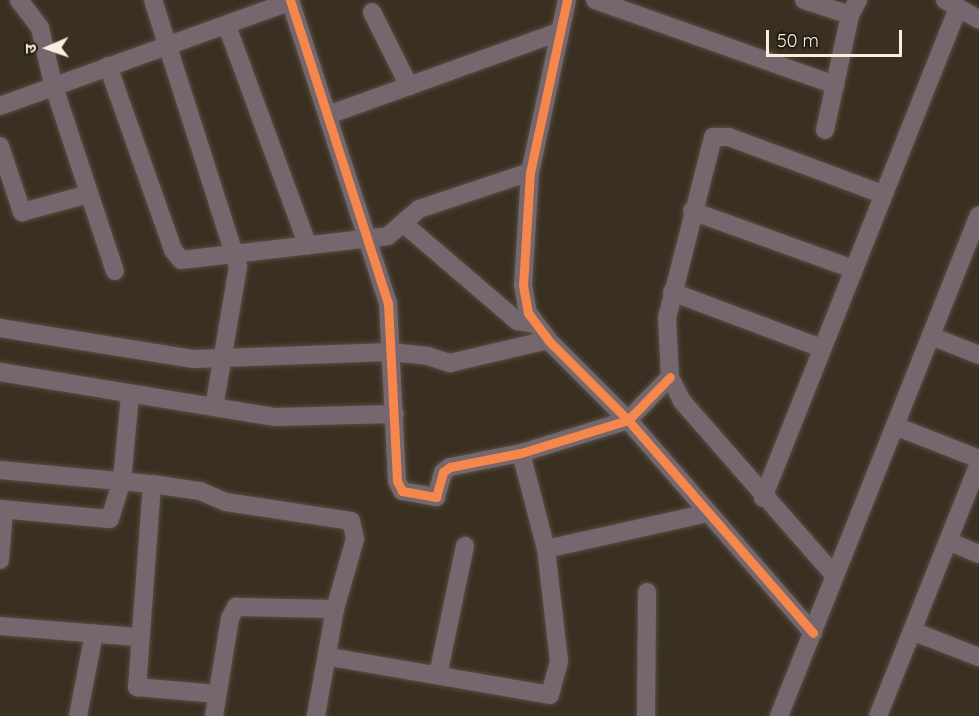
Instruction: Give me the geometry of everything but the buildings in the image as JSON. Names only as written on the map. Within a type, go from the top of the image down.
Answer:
[{"type":"street","points":[[19,0],[20,8],[37,21],[53,84],[115,271]]},
{"type":"street","points":[[153,0],[236,255],[237,279],[221,357],[214,407]]},
{"type":"street","points":[[567,0],[556,33],[530,171],[523,285],[535,324],[628,420],[813,633]]},
{"type":"street","points":[[595,0],[835,85]]},
{"type":"street","points":[[804,0],[854,8],[825,130]]},
{"type":"street","points":[[0,106],[53,84],[168,47],[290,1],[331,114],[388,303],[397,481],[409,494],[436,497],[442,472],[450,467],[521,453],[628,420],[670,376]]},
{"type":"street","points":[[763,498],[882,194],[952,4],[979,20]]},
{"type":"street","points":[[372,12],[409,86]]},
{"type":"street","points":[[226,26],[308,246]]},
{"type":"street","points":[[331,114],[556,33]]},
{"type":"street","points":[[108,66],[175,256],[188,260],[308,246],[368,235],[388,236],[429,205],[530,171]]},
{"type":"street","points":[[835,576],[763,498],[682,401],[670,376],[666,349],[672,292],[708,143],[721,135],[882,194]]},
{"type":"street","points":[[0,146],[22,212],[89,194]]},
{"type":"street","points":[[692,211],[853,269]]},
{"type":"street","points":[[779,716],[931,336],[973,248],[979,215]]},
{"type":"street","points":[[404,224],[517,321],[535,324]]},
{"type":"street","points":[[672,292],[821,348]]},
{"type":"street","points":[[0,328],[192,359],[391,352],[428,356],[450,363],[548,340]]},
{"type":"street","points":[[931,336],[979,355]]},
{"type":"street","points":[[0,372],[130,395],[308,418],[395,414]]},
{"type":"street","points":[[0,560],[2,509],[110,519],[122,480],[130,395]]},
{"type":"street","points":[[878,716],[979,461],[895,426]]},
{"type":"street","points":[[330,657],[550,695],[559,662],[546,549],[521,453]]},
{"type":"street","points":[[0,470],[152,484],[200,491],[226,502],[351,521],[355,539],[335,609],[330,657],[316,716]]},
{"type":"street","points":[[152,484],[138,637],[137,687],[217,694]]},
{"type":"street","points":[[546,549],[708,513]]},
{"type":"street","points":[[948,542],[979,555]]},
{"type":"street","points":[[438,675],[465,546]]},
{"type":"street","points":[[646,716],[647,592]]},
{"type":"street","points":[[214,716],[230,618],[236,607],[335,609]]},
{"type":"street","points":[[0,626],[138,637]]},
{"type":"street","points":[[912,631],[979,657]]},
{"type":"street","points":[[78,716],[94,634]]},
{"type":"cycle path","points":[[290,0],[388,303],[397,481],[402,491],[436,497],[443,472],[450,467],[521,453],[628,420],[670,377]]},
{"type":"cycle path","points":[[567,0],[530,172],[523,285],[528,313],[548,340],[628,420],[813,633]]}]
